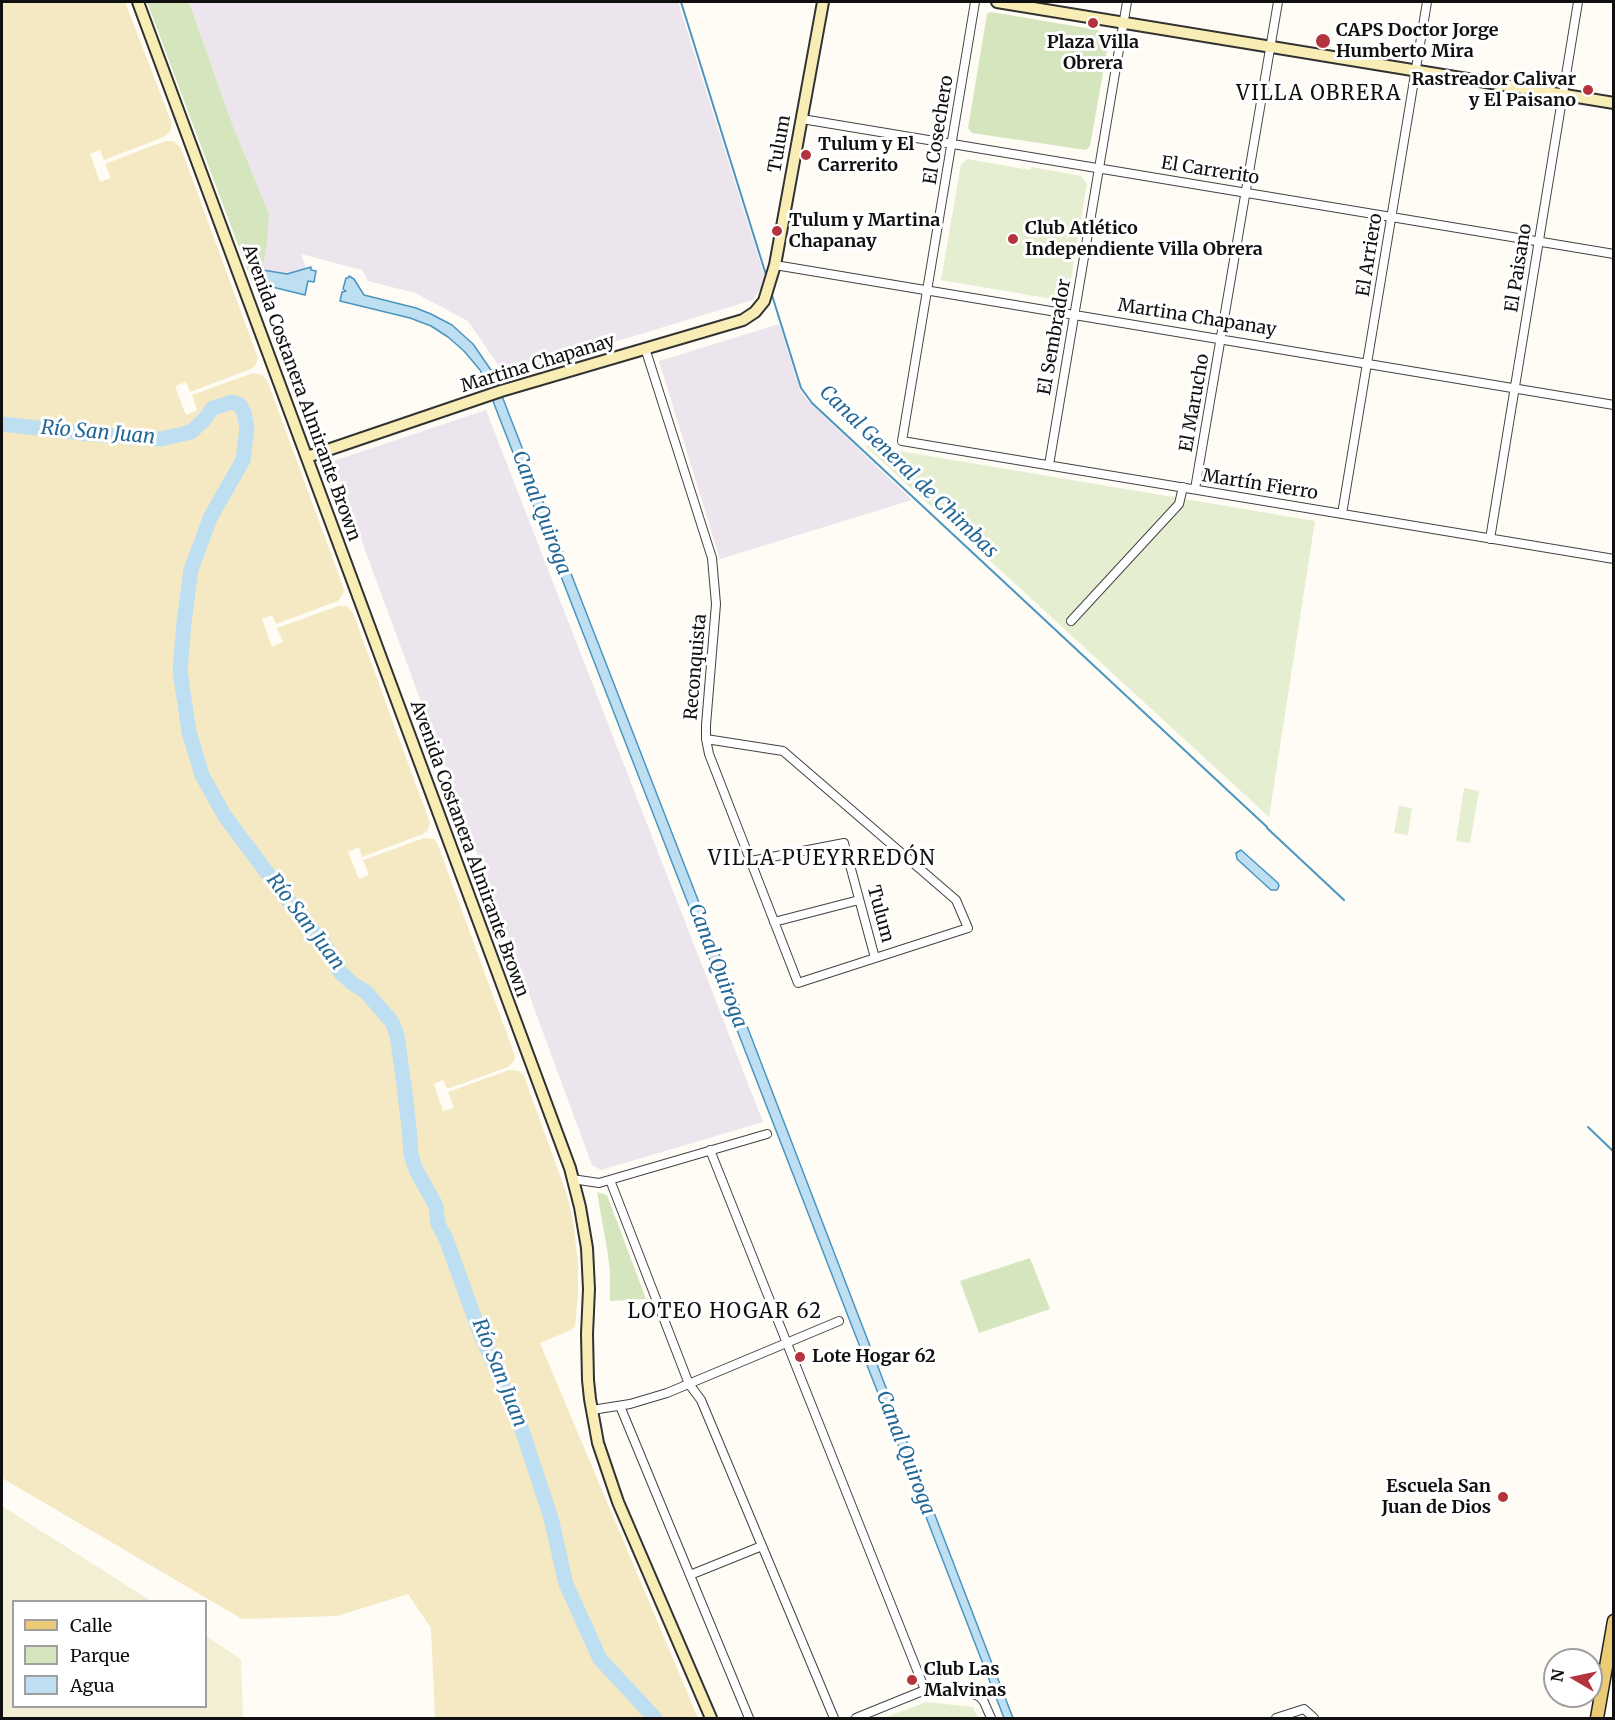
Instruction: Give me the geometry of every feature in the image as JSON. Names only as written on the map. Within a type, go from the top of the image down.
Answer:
[{"type":"main road","name":"Avenida Costanera Almirante Brown","points":[[138,2],[572,1179],[583,1222],[588,1260],[586,1359],[592,1410],[601,1454],[612,1488],[711,1719]]},
{"type":"main road","name":"Tulum","points":[[769,288],[823,2]]},
{"type":"main road","points":[[997,2],[1614,103]]},
{"type":"main road","name":"Martina Chapanay","points":[[307,457],[501,391],[743,320],[760,307],[769,288]]},
{"type":"main road","points":[[1597,1719],[1614,1621]]},
{"type":"street","name":"El Cosechero","points":[[902,441],[975,2]]},
{"type":"street","name":"El Sembrador","points":[[1049,465],[1127,2]]},
{"type":"street","name":"El Marucho","points":[[1195,489],[1278,2]]},
{"type":"street","name":"El Arriero","points":[[1342,514],[1427,2]]},
{"type":"street","name":"El Paisano","points":[[1490,538],[1578,2]]},
{"type":"street","name":"El Carrerito","points":[[802,119],[1614,254]]},
{"type":"street","name":"Martina Chapanay","points":[[774,265],[1614,405]]},
{"type":"street","name":"Reconquista","points":[[645,348],[712,558],[716,604],[706,739],[709,754],[798,982],[874,958]]},
{"type":"street","name":"Martín Fierro","points":[[902,441],[1614,559]]},
{"type":"street","points":[[1071,621],[1179,504],[1183,487]]},
{"type":"street","points":[[706,739],[783,751],[956,900],[968,928],[874,958]]},
{"type":"street","name":"Tulum","points":[[751,861],[844,843],[874,958]]},
{"type":"street","points":[[774,922],[859,900]]},
{"type":"street","points":[[572,1179],[599,1183],[767,1134]]},
{"type":"street","points":[[710,1150],[925,1690]]},
{"type":"street","points":[[610,1179],[689,1384],[701,1400],[834,1719]]},
{"type":"street","points":[[592,1410],[620,1406],[667,1393],[839,1321]]},
{"type":"street","points":[[620,1406],[749,1719]]},
{"type":"street","points":[[690,1575],[762,1546]]},
{"type":"street","points":[[856,1719],[925,1690],[953,1689],[971,1693],[984,1701],[991,1719]]},
{"type":"street","points":[[1276,1719],[1304,1709],[1314,1719]]},
{"type":"shaded area","points":[[189,2],[678,2],[766,281],[753,300],[505,375],[468,321],[415,293],[368,281],[362,270],[301,254],[306,269],[287,274],[263,270],[269,214],[233,126]]},
{"type":"shaded area","points":[[779,324],[800,390],[807,400],[912,500],[720,559],[659,361]]},
{"type":"shaded area","points":[[486,410],[763,1122],[601,1170],[592,1165],[334,466],[336,460]]},
{"type":"shaded area","points":[[2,1506],[149,1600],[12,1600],[12,1708],[207,1708],[207,1637],[241,1659],[243,1718],[2,1718]]},
{"type":"green space","points":[[147,2],[189,2],[233,126],[269,214],[267,244],[260,284],[266,299],[259,301]]},
{"type":"green space","points":[[991,12],[1098,30],[1108,45],[1090,146],[1086,150],[972,133],[968,128],[987,14]]},
{"type":"green space","name":"Club Atlético Independiente Villa Obrera","points":[[967,159],[1081,176],[1087,183],[1069,292],[1058,300],[941,280],[961,164]]},
{"type":"green space","points":[[864,445],[1315,521],[1269,817]]},
{"type":"green space","points":[[1464,788],[1479,791],[1470,843],[1456,841]]},
{"type":"green space","points":[[1399,806],[1412,808],[1408,835],[1394,833]]},
{"type":"green space","points":[[597,1192],[607,1195],[646,1299],[610,1301],[608,1255]]},
{"type":"green space","points":[[1030,1258],[1050,1309],[979,1333],[960,1281]]},
{"type":"green space","points":[[926,1702],[973,1707],[978,1718],[884,1718]]},
{"type":"sand","points":[[2,2],[125,2],[171,121],[171,131],[164,137],[104,160],[100,150],[90,154],[100,182],[111,178],[105,164],[165,141],[174,141],[181,148],[258,358],[251,369],[190,392],[186,382],[175,386],[186,415],[197,410],[192,395],[253,373],[262,375],[267,380],[344,589],[338,601],[276,624],[272,615],[262,619],[272,647],[283,642],[277,628],[338,606],[347,606],[353,613],[430,823],[428,830],[423,834],[362,857],[359,847],[348,852],[359,879],[369,875],[363,860],[424,838],[434,839],[438,845],[515,1056],[514,1061],[508,1067],[447,1089],[443,1080],[434,1084],[443,1111],[454,1108],[448,1092],[509,1070],[519,1071],[524,1076],[567,1195],[573,1220],[578,1263],[575,1326],[571,1330],[540,1343],[698,1718],[435,1718],[431,1628],[408,1594],[337,1616],[242,1619],[2,1478]]},
{"type":"water","points":[[311,267],[311,270],[316,271],[314,282],[308,281],[305,295],[260,284],[263,270],[287,274]]},
{"type":"water","name":"Canal Quiroga","points":[[349,276],[354,279],[364,295],[416,308],[452,325],[473,344],[493,373],[1013,1718],[1004,1718],[484,378],[464,351],[431,326],[410,318],[340,301],[342,292],[346,291],[343,289],[346,278]]},
{"type":"water","points":[[1241,850],[1278,883],[1277,890],[1271,890],[1237,859],[1236,853]]},
{"type":"waterway","name":"Canal General de Chimbas","points":[[681,2],[767,278]]},
{"type":"waterway","name":"Canal General de Chimbas","points":[[771,292],[801,388],[812,403],[1267,827]]},
{"type":"waterway","name":"Río San Juan","points":[[2,424],[161,439],[191,432],[213,408],[232,402],[240,405],[247,429],[243,460],[210,518],[191,570],[184,622],[180,671],[189,732],[202,775],[224,815],[326,947],[340,972],[366,992],[392,1022],[397,1035],[411,1155],[416,1170],[436,1206],[438,1224],[446,1239],[479,1330],[521,1427],[551,1518],[566,1584],[600,1659],[655,1718]]},
{"type":"waterway","name":"Canal General de Chimbas","points":[[1267,828],[1344,900]]},
{"type":"waterway","points":[[1588,1127],[1614,1152]]},
{"type":"place","name":"Plaza Villa Obrera","points":[[1093,23]]},
{"type":"place","name":"CAPS Doctor Jorge Humberto Mira","points":[[1323,41]]},
{"type":"place","name":"Rastreador Calivar y El Paisano","points":[[1588,90]]},
{"type":"place","name":"Tulum y El Carrerito","points":[[806,155]]},
{"type":"place","name":"Tulum y Martina Chapanay","points":[[777,231]]},
{"type":"place","name":"Club Atlético Independiente Villa Obrera","points":[[1013,239]]},
{"type":"place","name":"Lote Hogar 62","points":[[800,1357]]},
{"type":"place","name":"Escuela San Juan de Dios","points":[[1503,1497]]},
{"type":"place","name":"Club Las Malvinas","points":[[912,1680]]},
{"type":"district","name":"VILLA OBRERA","points":[[1319,94]]},
{"type":"district","name":"VILLA PUEYRREDÓN","points":[[822,859]]},
{"type":"district","name":"LOTEO HOGAR 62","points":[[725,1312]]}]
